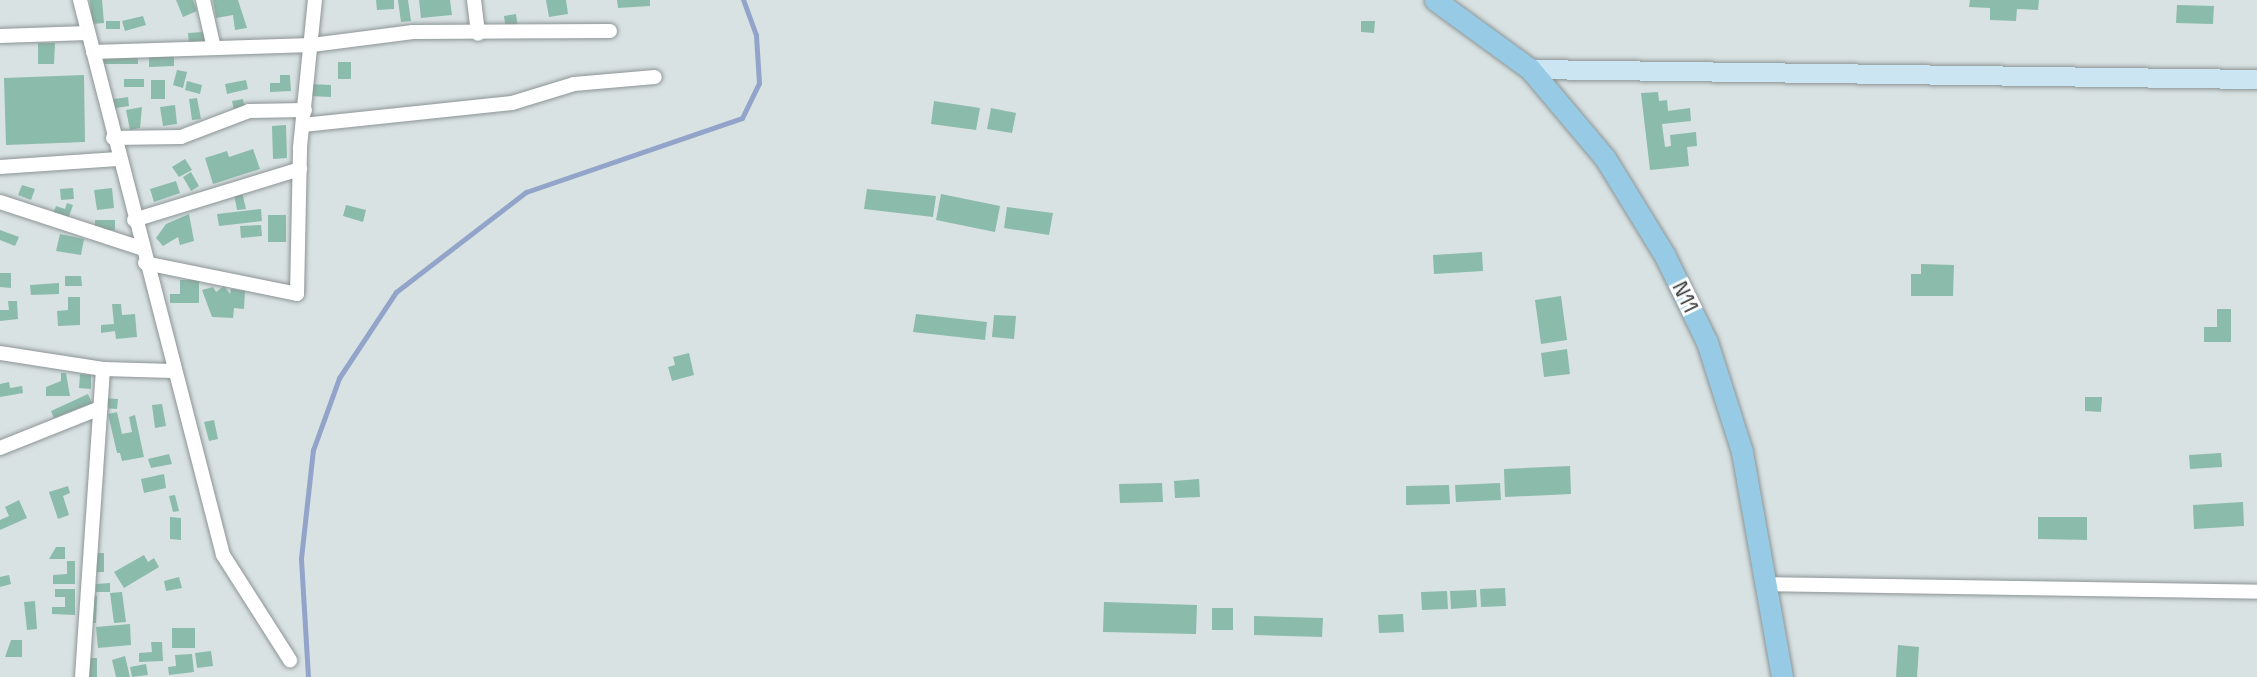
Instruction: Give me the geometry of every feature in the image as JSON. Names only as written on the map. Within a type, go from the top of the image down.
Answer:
[{"type":"main road","name":"N11","points":[[1435,0],[1530,69],[1605,158],[1665,256],[1707,342],[1742,452],[1782,677]]},
{"type":"main road","points":[[1530,69],[2257,79]]},
{"type":"street","points":[[80,0],[118,159],[223,555],[290,660]]},
{"type":"street","points":[[202,0],[214,48]]},
{"type":"street","points":[[0,202],[143,256],[297,294],[300,169],[316,0]]},
{"type":"street","points":[[474,0],[478,34]]},
{"type":"street","points":[[93,52],[312,45],[413,32],[478,34],[610,31]]},
{"type":"street","points":[[0,36],[88,33]]},
{"type":"street","points":[[113,138],[181,137],[249,111],[304,117],[512,103],[574,84],[655,77]]},
{"type":"street","points":[[0,167],[118,159]]},
{"type":"street","points":[[134,220],[300,169]]},
{"type":"street","points":[[0,353],[103,369],[173,371]]},
{"type":"street","points":[[82,677],[103,369]]},
{"type":"street","points":[[0,448],[100,408]]},
{"type":"street","points":[[1764,584],[2257,592]]},
{"type":"building","points":[[90,0],[102,0],[104,23],[92,24]]},
{"type":"building","points":[[176,0],[193,0],[197,11],[183,17]]},
{"type":"building","points":[[213,0],[238,0],[247,28],[235,30],[233,15],[216,18]]},
{"type":"building","points":[[376,0],[394,0],[394,9],[377,10]]},
{"type":"building","points":[[398,0],[408,0],[411,21],[401,22]]},
{"type":"building","points":[[419,0],[450,0],[452,15],[421,18]]},
{"type":"building","points":[[546,0],[566,0],[568,14],[549,17]]},
{"type":"building","points":[[617,0],[650,0],[650,6],[618,8]]},
{"type":"building","points":[[1970,0],[2039,0],[2038,10],[2017,9],[2016,21],[1990,20],[1990,8],[1969,7]]},
{"type":"building","points":[[2177,5],[2214,6],[2213,24],[2176,23]]},
{"type":"building","points":[[516,14],[518,29],[506,30],[504,16]]},
{"type":"building","points":[[143,16],[146,25],[125,31],[122,21]]},
{"type":"building","points":[[106,21],[120,21],[120,29],[106,29]]},
{"type":"building","points":[[1361,21],[1375,21],[1374,33],[1361,32]]},
{"type":"building","points":[[204,32],[204,43],[189,43],[188,33]]},
{"type":"building","points":[[38,43],[55,43],[54,64],[38,64]]},
{"type":"building","points":[[138,55],[138,64],[104,64],[104,56]]},
{"type":"building","points":[[149,56],[174,56],[174,66],[149,67]]},
{"type":"building","points":[[338,62],[351,62],[351,79],[338,79]]},
{"type":"building","points":[[177,70],[187,72],[183,88],[173,85]]},
{"type":"building","points":[[84,75],[85,142],[6,145],[4,78]]},
{"type":"building","points":[[280,75],[290,75],[291,91],[270,92],[270,83],[280,83]]},
{"type":"building","points":[[124,79],[144,79],[144,87],[124,87]]},
{"type":"building","points":[[151,80],[165,80],[165,99],[151,99]]},
{"type":"building","points":[[246,80],[248,89],[227,94],[225,84]]},
{"type":"building","points":[[187,81],[202,85],[200,94],[185,90]]},
{"type":"building","points":[[310,84],[331,85],[331,97],[310,96]]},
{"type":"building","points":[[1658,92],[1659,101],[1667,100],[1668,111],[1690,108],[1691,121],[1662,124],[1665,147],[1671,146],[1670,135],[1696,132],[1697,146],[1687,147],[1689,166],[1650,170],[1641,93]]},
{"type":"building","points":[[128,97],[129,106],[110,109],[108,100]]},
{"type":"building","points":[[197,98],[201,119],[192,120],[189,99]]},
{"type":"building","points":[[243,99],[245,108],[234,110],[232,101]]},
{"type":"building","points":[[934,101],[980,108],[976,130],[931,124]]},
{"type":"building","points":[[175,105],[177,124],[163,126],[160,107]]},
{"type":"building","points":[[142,107],[140,128],[130,130],[126,110]]},
{"type":"building","points":[[991,108],[1016,113],[1012,133],[987,129]]},
{"type":"building","points":[[286,125],[287,158],[273,159],[272,126]]},
{"type":"building","points":[[253,149],[260,169],[213,184],[205,158],[227,151],[229,157]]},
{"type":"building","points":[[185,159],[192,170],[179,177],[172,167]]},
{"type":"building","points":[[191,172],[199,186],[191,191],[183,177]]},
{"type":"building","points":[[176,181],[180,193],[154,202],[150,189]]},
{"type":"building","points":[[22,185],[35,189],[31,200],[18,195]]},
{"type":"building","points":[[73,188],[74,199],[61,200],[60,189]]},
{"type":"building","points":[[112,188],[114,208],[97,210],[94,190]]},
{"type":"building","points":[[867,189],[936,196],[933,217],[864,209]]},
{"type":"building","points":[[242,192],[246,209],[237,210],[234,194]]},
{"type":"building","points":[[941,194],[1000,206],[995,232],[936,220]]},
{"type":"building","points":[[67,203],[73,205],[67,222],[52,217],[56,206],[65,209]]},
{"type":"building","points":[[346,205],[366,210],[363,222],[343,216]]},
{"type":"building","points":[[1007,207],[1053,213],[1049,235],[1004,228]]},
{"type":"building","points":[[261,209],[262,221],[219,226],[217,214]]},
{"type":"building","points":[[189,214],[194,241],[180,245],[178,237],[163,246],[156,238],[166,224]]},
{"type":"building","points":[[268,215],[286,215],[286,242],[268,242]]},
{"type":"building","points":[[95,220],[115,220],[115,230],[95,230]]},
{"type":"building","points":[[261,225],[262,236],[241,238],[240,226]]},
{"type":"building","points":[[0,230],[19,237],[15,246],[0,240]]},
{"type":"building","points":[[60,234],[84,239],[81,255],[56,251]]},
{"type":"building","points":[[1482,252],[1483,271],[1434,274],[1433,255]]},
{"type":"building","points":[[1921,264],[1954,265],[1953,296],[1911,296],[1911,274],[1921,274]]},
{"type":"building","points":[[0,273],[11,273],[11,288],[0,287]]},
{"type":"building","points":[[65,276],[81,276],[82,286],[65,286]]},
{"type":"building","points":[[180,280],[199,280],[199,303],[170,303],[170,294],[180,294]]},
{"type":"building","points":[[59,283],[59,294],[31,295],[30,285]]},
{"type":"building","points":[[224,286],[230,294],[231,289],[245,291],[244,309],[234,308],[233,318],[212,317],[202,290],[213,287],[216,292]]},
{"type":"building","points":[[1561,296],[1567,340],[1541,344],[1535,300]]},
{"type":"building","points":[[68,297],[80,297],[80,325],[58,326],[57,311],[68,310]]},
{"type":"building","points":[[8,301],[17,301],[18,319],[0,321],[0,310],[9,310]]},
{"type":"building","points":[[112,304],[121,304],[122,315],[135,314],[137,337],[116,339],[115,331],[101,333],[101,325],[114,324]]},
{"type":"building","points":[[2217,309],[2231,309],[2231,342],[2204,342],[2204,327],[2217,327]]},
{"type":"building","points":[[916,314],[987,322],[985,340],[913,332]]},
{"type":"building","points":[[994,315],[1016,316],[1014,339],[992,337]]},
{"type":"building","points":[[1567,349],[1570,374],[1544,377],[1541,353]]},
{"type":"building","points":[[689,353],[694,375],[672,381],[668,367],[675,365],[673,357]]},
{"type":"building","points":[[61,373],[66,373],[70,396],[46,396],[46,387],[61,381]]},
{"type":"building","points":[[80,374],[91,375],[91,389],[79,388]]},
{"type":"building","points":[[9,382],[10,388],[22,386],[23,393],[0,397],[0,384]]},
{"type":"building","points":[[88,394],[92,403],[54,418],[51,411]]},
{"type":"building","points":[[2085,397],[2102,397],[2101,412],[2085,411]]},
{"type":"building","points":[[104,398],[118,399],[117,409],[103,408]]},
{"type":"building","points":[[162,404],[166,426],[155,428],[152,405]]},
{"type":"building","points":[[117,412],[122,434],[132,432],[129,417],[135,415],[144,457],[122,461],[120,453],[117,453],[108,414]]},
{"type":"building","points":[[214,420],[218,439],[209,441],[204,422]]},
{"type":"building","points":[[2221,453],[2222,467],[2190,469],[2189,455]]},
{"type":"building","points":[[169,454],[172,464],[151,468],[148,459]]},
{"type":"building","points":[[1570,466],[1571,494],[1505,497],[1504,469]]},
{"type":"building","points":[[164,474],[166,488],[144,493],[141,479]]},
{"type":"building","points":[[1199,479],[1200,497],[1175,498],[1174,481]]},
{"type":"building","points":[[1162,483],[1163,502],[1120,503],[1119,484]]},
{"type":"building","points":[[1500,483],[1501,500],[1456,502],[1455,485]]},
{"type":"building","points":[[1449,485],[1450,504],[1406,505],[1406,486]]},
{"type":"building","points":[[68,486],[70,493],[63,496],[69,515],[58,519],[49,492]]},
{"type":"building","points":[[175,495],[179,511],[173,512],[169,496]]},
{"type":"building","points":[[19,500],[27,518],[0,530],[0,520],[9,516],[5,507]]},
{"type":"building","points":[[2243,502],[2244,526],[2194,529],[2193,505]]},
{"type":"building","points":[[170,517],[181,518],[181,540],[170,539]]},
{"type":"building","points":[[2038,517],[2087,517],[2087,540],[2038,539]]},
{"type":"building","points":[[56,547],[65,547],[65,559],[49,559]]},
{"type":"building","points":[[91,553],[104,553],[104,572],[92,572]]},
{"type":"building","points":[[144,555],[148,562],[154,558],[159,567],[124,588],[114,572]]},
{"type":"building","points":[[67,561],[75,561],[75,584],[53,584],[53,575],[67,574]]},
{"type":"building","points":[[9,575],[11,584],[0,587],[0,577]]},
{"type":"building","points":[[179,577],[182,588],[166,591],[164,581]]},
{"type":"building","points":[[110,583],[110,592],[96,592],[96,584]]},
{"type":"building","points":[[1505,588],[1506,606],[1481,607],[1480,589]]},
{"type":"building","points":[[55,589],[75,589],[75,615],[52,614],[52,607],[65,607],[65,597],[55,597]]},
{"type":"building","points":[[1476,590],[1477,607],[1451,609],[1450,591]]},
{"type":"building","points":[[1447,591],[1448,609],[1422,610],[1421,592]]},
{"type":"building","points":[[122,592],[126,622],[114,623],[110,593]]},
{"type":"building","points":[[89,595],[97,596],[96,623],[88,623]]},
{"type":"building","points":[[35,601],[37,629],[27,630],[24,602]]},
{"type":"building","points":[[1104,602],[1197,605],[1196,634],[1103,632]]},
{"type":"building","points":[[1212,608],[1233,608],[1233,630],[1212,630]]},
{"type":"building","points":[[1403,614],[1404,632],[1379,633],[1378,615]]},
{"type":"building","points":[[1254,616],[1323,618],[1322,637],[1254,635]]},
{"type":"building","points":[[130,624],[131,645],[98,648],[96,627]]},
{"type":"building","points":[[172,628],[195,628],[195,648],[172,648]]},
{"type":"building","points":[[11,640],[22,640],[22,657],[5,657]]},
{"type":"building","points":[[151,642],[162,642],[163,661],[139,662],[139,653],[152,652]]},
{"type":"building","points":[[1898,645],[1919,647],[1917,677],[1896,677]]},
{"type":"building","points":[[211,651],[213,666],[197,668],[195,653]]},
{"type":"building","points":[[192,654],[194,672],[169,675],[168,667],[176,666],[175,655]]},
{"type":"building","points":[[125,656],[130,677],[116,677],[112,660]]},
{"type":"building","points":[[88,658],[97,658],[97,677],[88,677]]},
{"type":"building","points":[[146,664],[148,675],[132,677],[130,667]]},
{"type":"waterway","points":[[308,677],[301,558],[313,450],[339,378],[396,292],[526,192],[742,118],[759,83],[756,35],[743,0]]}]
